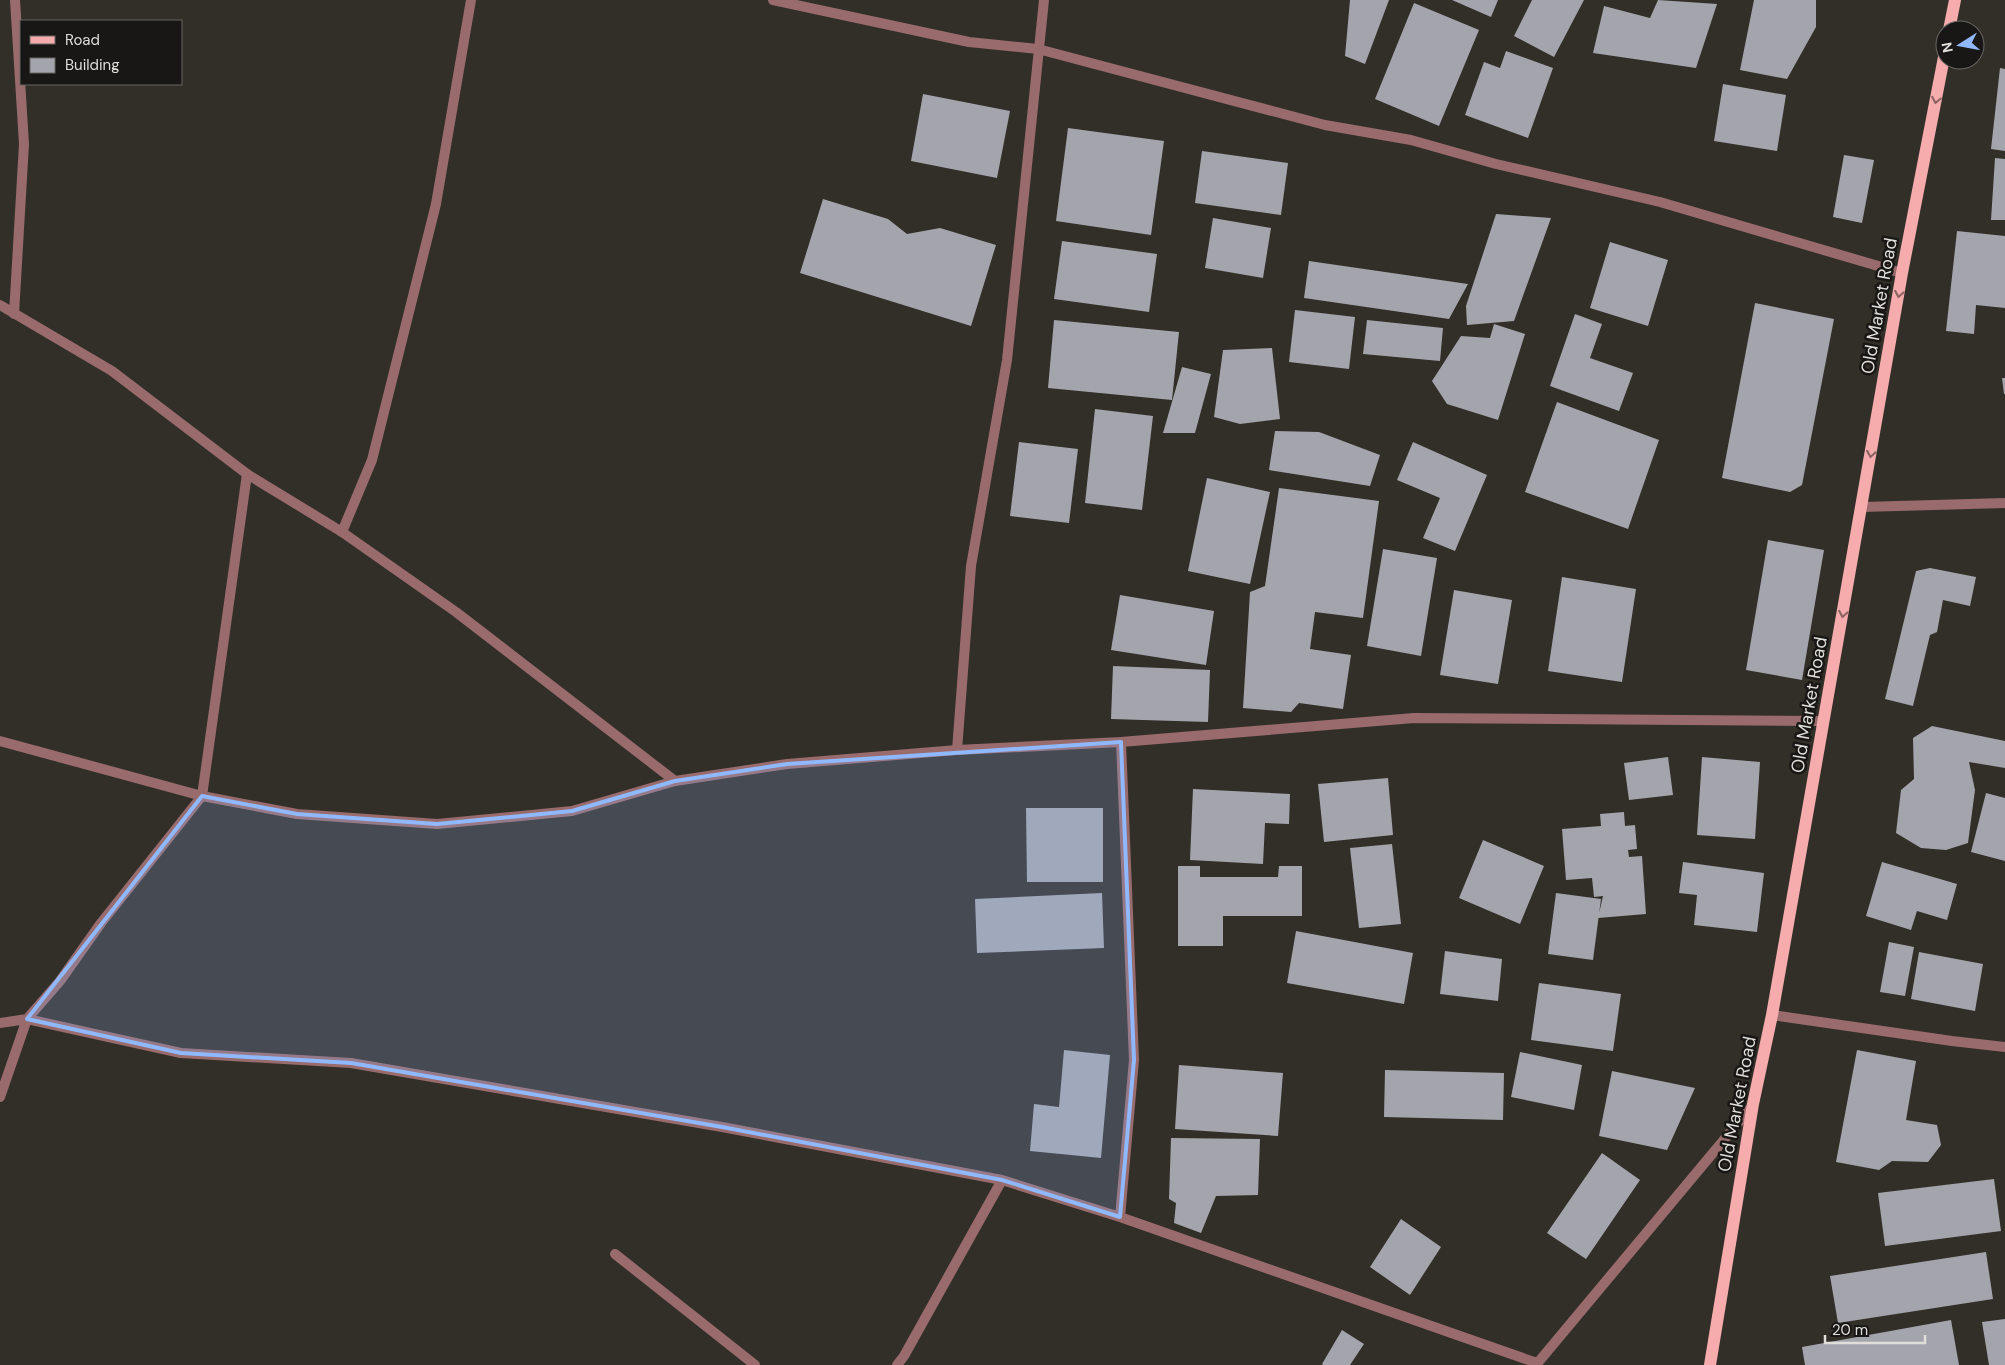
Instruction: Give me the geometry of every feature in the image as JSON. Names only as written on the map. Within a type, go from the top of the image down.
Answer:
[{"type":"main road","points":[[1951,20],[1955,0]]},
{"type":"main road","name":"Old Market Road","points":[[1710,1365],[1753,1104],[1772,1015],[1902,273],[1941,70]]},
{"type":"street","points":[[15,0],[20,80]]},
{"type":"street","points":[[342,532],[372,460],[436,204],[471,0]]},
{"type":"street","points":[[773,0],[969,42],[1038,49],[1324,125],[1411,140],[1496,164],[1660,202],[1902,273]]},
{"type":"street","points":[[957,750],[971,566],[1007,360],[1044,0]]},
{"type":"street","points":[[14,314],[24,144],[20,85]]},
{"type":"street","points":[[0,305],[112,371],[247,474],[342,532],[456,612],[675,782]]},
{"type":"street","points":[[0,1097],[27,1019],[60,981],[101,922],[202,796],[247,474]]},
{"type":"street","points":[[1862,507],[2005,503]]},
{"type":"street","points":[[0,741],[202,796],[298,814],[437,824],[572,811],[675,782],[786,764],[957,750],[1120,742],[1414,718],[1823,721]]},
{"type":"street","points":[[1120,742],[1134,1060],[1120,1217]]},
{"type":"street","points":[[1772,1015],[1952,1042],[2005,1047]]},
{"type":"street","points":[[0,1023],[27,1019],[181,1053],[351,1064],[722,1127],[1002,1180],[1120,1217],[1536,1364],[1753,1104]]},
{"type":"street","points":[[897,1365],[904,1356],[1002,1180]]},
{"type":"street","points":[[615,1254],[755,1365]]},
{"type":"highlighted area","points":[[1121,742],[1134,1060],[1120,1217],[1002,1180],[722,1127],[351,1063],[181,1053],[27,1019],[202,796],[297,814],[437,824],[572,811],[675,781],[787,764]]},
{"type":"building","points":[[1350,0],[1389,0],[1365,64],[1345,56]]},
{"type":"building","points":[[1452,0],[1498,0],[1491,17]]},
{"type":"building","points":[[1532,0],[1584,0],[1554,57],[1514,36]]},
{"type":"building","points":[[1658,0],[1717,4],[1696,68],[1593,53],[1604,6],[1650,18]]},
{"type":"building","points":[[1754,0],[1816,0],[1816,27],[1787,79],[1740,70]]},
{"type":"building","points":[[1414,3],[1479,30],[1439,126],[1375,99]]},
{"type":"building","points":[[1506,51],[1553,68],[1528,138],[1465,115],[1484,62],[1500,68]]},
{"type":"building","points":[[2000,68],[2005,69],[2005,151],[1991,149]]},
{"type":"building","points":[[1723,84],[1786,95],[1777,151],[1714,141]]},
{"type":"building","points":[[923,94],[1010,111],[997,178],[911,161]]},
{"type":"building","points":[[1068,128],[1164,141],[1151,235],[1056,221]]},
{"type":"building","points":[[1202,151],[1288,163],[1281,215],[1195,203]]},
{"type":"building","points":[[1844,155],[1874,160],[1862,223],[1833,217]]},
{"type":"building","points":[[1995,158],[2005,159],[2005,220],[1991,220]]},
{"type":"building","points":[[823,199],[888,219],[907,234],[940,228],[996,245],[971,326],[800,273]]},
{"type":"building","points":[[1496,214],[1551,218],[1514,321],[1467,325],[1466,306]]},
{"type":"building","points":[[1213,218],[1271,228],[1263,278],[1205,268]]},
{"type":"building","points":[[1957,231],[2005,236],[2005,308],[1976,305],[1974,334],[1946,331]]},
{"type":"building","points":[[1062,241],[1157,254],[1149,312],[1054,299]]},
{"type":"building","points":[[1610,242],[1668,260],[1648,326],[1590,308]]},
{"type":"building","points":[[1309,261],[1468,284],[1449,319],[1304,298]]},
{"type":"building","points":[[1755,303],[1834,319],[1802,485],[1790,492],[1722,478]]},
{"type":"building","points":[[1295,310],[1355,317],[1349,369],[1289,362]]},
{"type":"building","points":[[1575,314],[1602,324],[1590,358],[1633,373],[1619,411],[1550,386]]},
{"type":"building","points":[[1054,320],[1179,332],[1172,400],[1048,388]]},
{"type":"building","points":[[1367,320],[1443,328],[1440,361],[1363,354]]},
{"type":"building","points":[[1494,324],[1525,334],[1498,420],[1447,404],[1432,381],[1461,336],[1490,338]]},
{"type":"building","points":[[1272,348],[1280,419],[1240,424],[1214,417],[1223,350]]},
{"type":"building","points":[[1182,367],[1211,374],[1195,433],[1163,433]]},
{"type":"building","points":[[2002,378],[2005,378],[2005,394],[2004,394]]},
{"type":"building","points":[[1557,402],[1659,440],[1628,529],[1525,492]]},
{"type":"building","points":[[1095,409],[1153,416],[1142,510],[1085,503]]},
{"type":"building","points":[[1275,431],[1319,432],[1380,455],[1370,486],[1269,470]]},
{"type":"building","points":[[1019,442],[1078,449],[1069,523],[1010,516]]},
{"type":"building","points":[[1413,442],[1487,475],[1455,551],[1423,538],[1440,498],[1397,480]]},
{"type":"building","points":[[1207,478],[1270,492],[1250,584],[1188,571]]},
{"type":"building","points":[[1279,488],[1379,501],[1363,618],[1315,612],[1310,649],[1351,655],[1343,709],[1299,703],[1291,712],[1243,708],[1250,592],[1265,586]]},
{"type":"building","points":[[1768,540],[1824,550],[1802,680],[1746,670]]},
{"type":"building","points":[[1383,549],[1437,558],[1421,656],[1367,646]]},
{"type":"building","points":[[1930,568],[1976,577],[1970,606],[1943,600],[1937,632],[1930,635],[1913,706],[1885,699],[1916,571]]},
{"type":"building","points":[[1562,577],[1636,589],[1622,682],[1548,671]]},
{"type":"building","points":[[1454,590],[1512,600],[1498,684],[1440,675]]},
{"type":"building","points":[[1120,595],[1214,611],[1206,665],[1111,650]]},
{"type":"building","points":[[1113,666],[1210,670],[1208,722],[1111,719]]},
{"type":"building","points":[[1932,726],[2005,741],[2005,768],[1969,762],[1975,790],[1968,843],[1946,850],[1921,848],[1896,833],[1901,790],[1914,779],[1913,738]]},
{"type":"building","points":[[1668,757],[1673,795],[1629,800],[1624,763]]},
{"type":"building","points":[[1702,757],[1760,762],[1755,839],[1697,835]]},
{"type":"building","points":[[1388,778],[1393,835],[1324,842],[1318,784]]},
{"type":"building","points":[[1193,789],[1290,794],[1289,824],[1265,823],[1263,864],[1190,860]]},
{"type":"building","points":[[1986,793],[2005,798],[2005,861],[1971,852]]},
{"type":"building","points":[[1026,808],[1103,808],[1103,882],[1027,882]]},
{"type":"building","points":[[1624,812],[1625,826],[1635,825],[1637,849],[1628,850],[1629,857],[1642,856],[1646,914],[1598,918],[1603,896],[1594,897],[1592,878],[1566,880],[1562,829],[1601,826],[1600,814]]},
{"type":"building","points":[[1483,840],[1544,866],[1520,924],[1459,898]]},
{"type":"building","points":[[1392,844],[1401,924],[1359,928],[1350,848]]},
{"type":"building","points":[[1683,862],[1764,873],[1757,932],[1694,925],[1697,895],[1679,893]]},
{"type":"building","points":[[1882,862],[1957,884],[1947,920],[1917,911],[1911,930],[1866,916]]},
{"type":"building","points":[[1178,866],[1200,866],[1200,877],[1278,877],[1279,866],[1302,866],[1302,916],[1223,916],[1223,946],[1178,946]]},
{"type":"building","points":[[1102,893],[1104,948],[977,953],[975,899]]},
{"type":"building","points":[[1556,893],[1601,899],[1593,960],[1548,954]]},
{"type":"building","points":[[1296,931],[1413,953],[1404,1004],[1287,983]]},
{"type":"building","points":[[1889,942],[1914,947],[1905,996],[1880,992]]},
{"type":"building","points":[[1445,951],[1502,959],[1498,1001],[1440,994]]},
{"type":"building","points":[[1919,952],[1983,964],[1975,1011],[1911,999]]},
{"type":"building","points":[[1539,983],[1621,994],[1613,1051],[1531,1040]]},
{"type":"building","points":[[1064,1050],[1110,1055],[1101,1158],[1030,1151],[1034,1104],[1059,1107]]},
{"type":"building","points":[[1857,1050],[1916,1061],[1906,1120],[1937,1125],[1941,1145],[1928,1162],[1892,1161],[1879,1170],[1836,1162]]},
{"type":"building","points":[[1520,1052],[1582,1065],[1574,1110],[1511,1097]]},
{"type":"building","points":[[1179,1065],[1283,1073],[1278,1136],[1175,1129]]},
{"type":"building","points":[[1385,1070],[1504,1073],[1503,1120],[1384,1117]]},
{"type":"building","points":[[1612,1071],[1695,1088],[1667,1150],[1599,1136]]},
{"type":"building","points":[[1171,1138],[1260,1139],[1258,1195],[1216,1196],[1201,1233],[1174,1223],[1176,1203],[1169,1199]]},
{"type":"building","points":[[1602,1153],[1640,1180],[1586,1259],[1547,1233]]},
{"type":"building","points":[[1994,1179],[2001,1231],[1885,1246],[1878,1193]]},
{"type":"building","points":[[1401,1219],[1441,1247],[1410,1295],[1370,1267]]},
{"type":"building","points":[[1986,1252],[1993,1299],[1838,1323],[1830,1276]]},
{"type":"building","points":[[2005,1319],[2005,1365],[1989,1365],[1982,1322]]},
{"type":"building","points":[[1951,1320],[1959,1365],[1805,1365],[1802,1347]]},
{"type":"building","points":[[1342,1330],[1364,1344],[1350,1365],[1323,1365],[1322,1364]]}]
